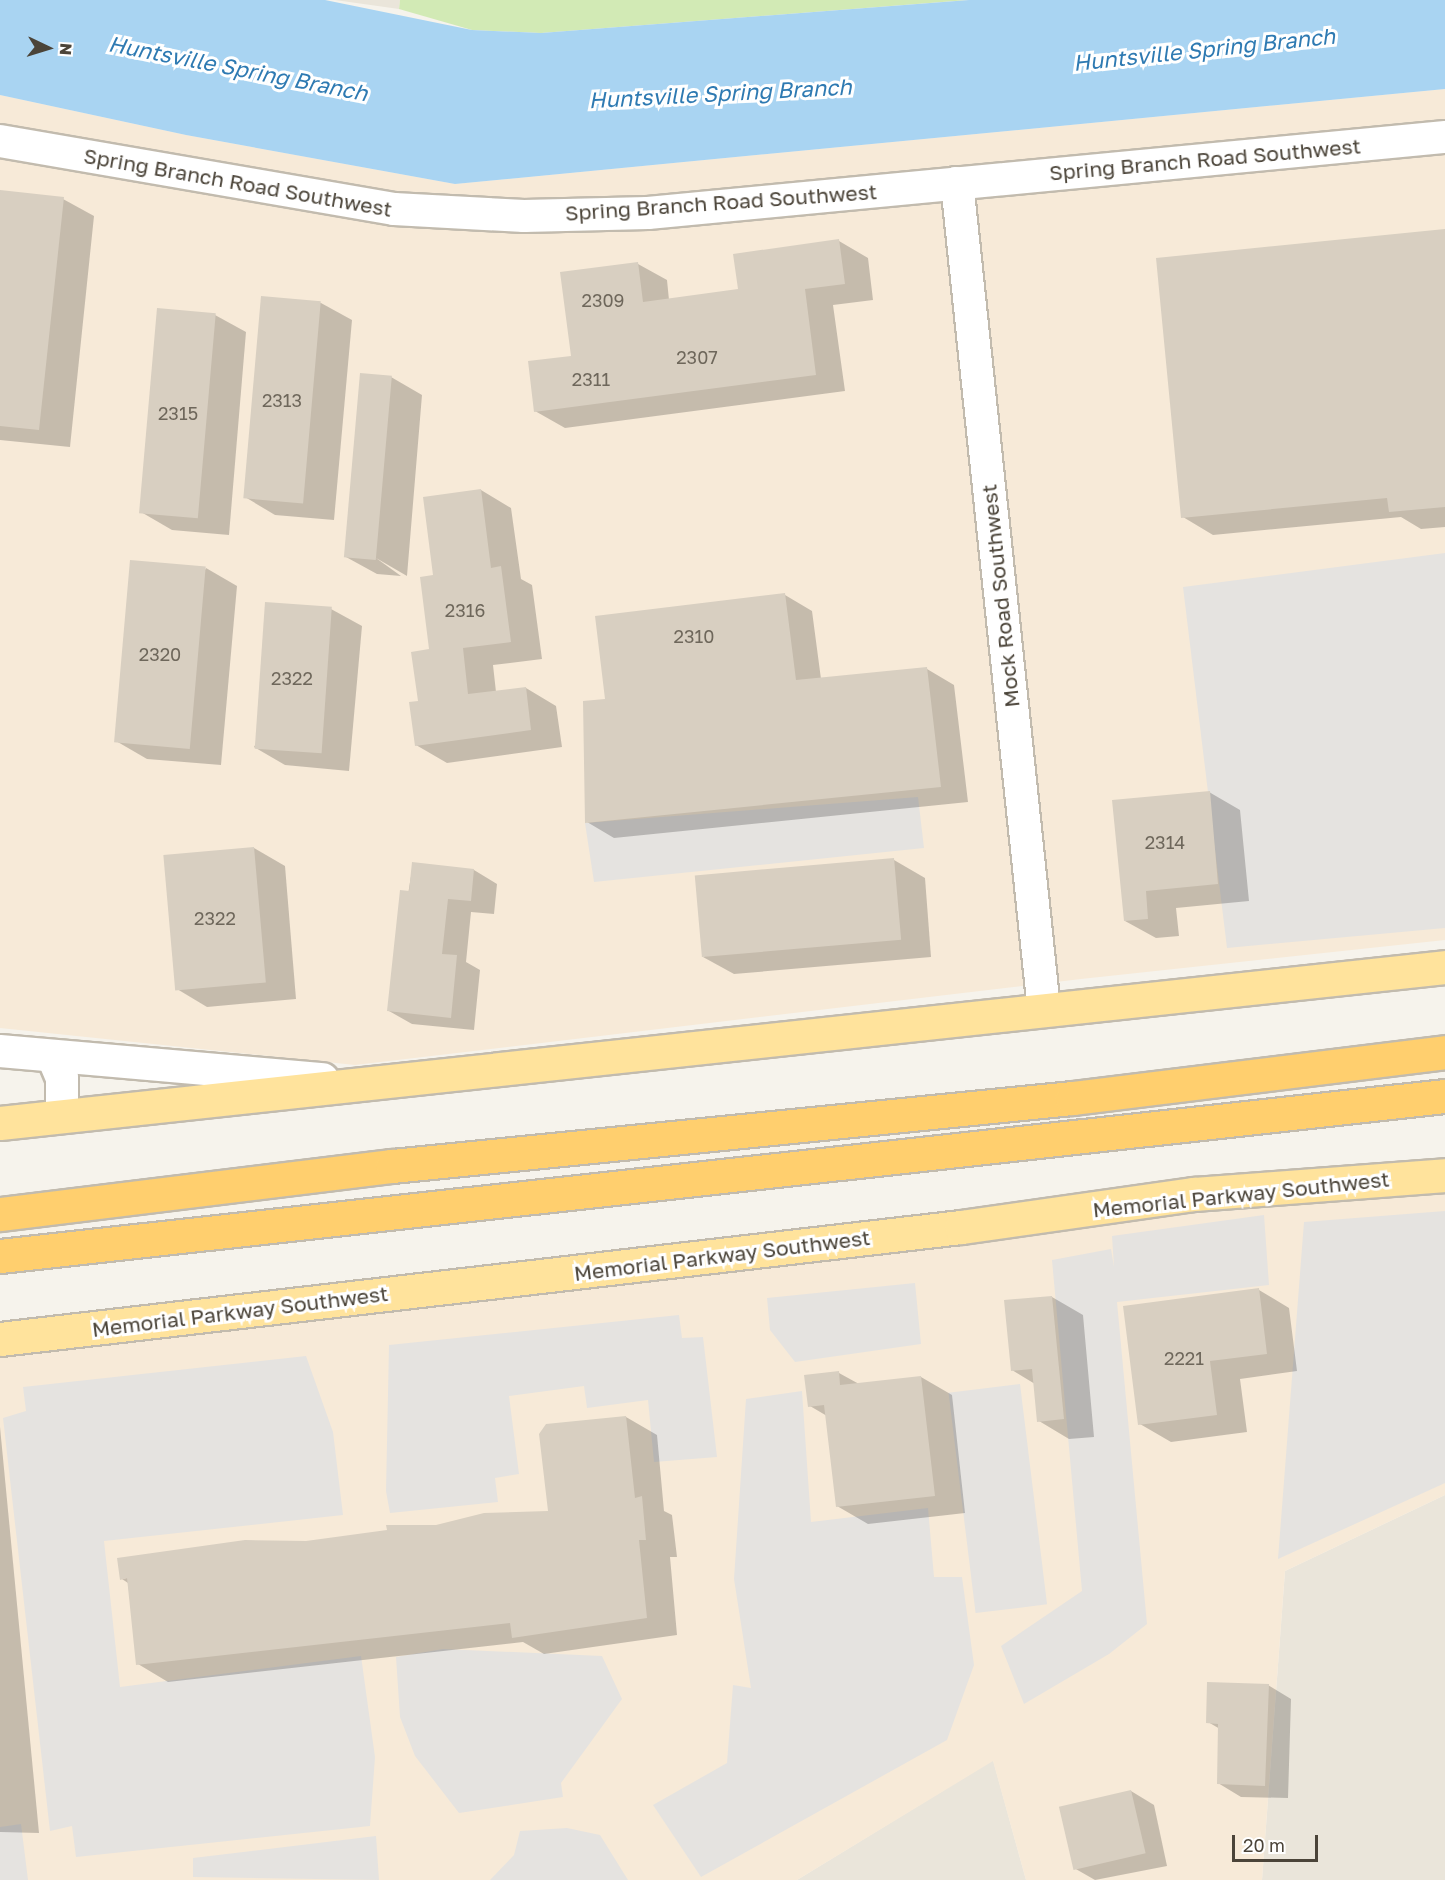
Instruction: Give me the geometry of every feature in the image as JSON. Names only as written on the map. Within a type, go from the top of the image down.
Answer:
[{"type":"highway","points":[[0,1214],[392,1166],[1072,1098],[1445,1052]]},
{"type":"highway","points":[[0,1257],[576,1190],[1120,1135],[1445,1096]]},
{"type":"main road","points":[[0,1123],[353,1082],[1445,967]]},
{"type":"main road","name":"Memorial Parkway Southwest","points":[[0,1339],[962,1227],[1194,1194],[1445,1175]]},
{"type":"street","name":"Spring Branch Road Southwest","points":[[0,141],[394,210],[524,216],[648,213],[1445,137]]},
{"type":"street","name":"Mock Road Southwest","points":[[957,183],[1044,1010]]},
{"type":"street","points":[[0,1051],[353,1082]]},
{"type":"street","points":[[53,1057],[62,1078],[62,1115]]},
{"type":"shaded area","points":[[335,0],[400,0],[399,9]]},
{"type":"shaded area","points":[[1445,89],[1445,940],[1081,979],[355,1065],[0,1028],[0,95],[186,135],[455,184]]},
{"type":"shaded area","points":[[1445,553],[1445,928],[1227,948],[1183,587]]},
{"type":"shaded area","points":[[918,797],[924,848],[594,882],[585,823]]},
{"type":"shaded area","points":[[1445,1193],[1445,1495],[1285,1571],[1262,1880],[1026,1880],[993,1761],[797,1880],[0,1880],[0,1352],[1190,1214]]},
{"type":"shaded area","points":[[1445,1211],[1445,1483],[1278,1559],[1304,1222]]},
{"type":"shaded area","points":[[1264,1215],[1269,1285],[1117,1302],[1147,1624],[1109,1654],[1024,1704],[1001,1646],[1082,1591],[1052,1260],[1111,1249],[1114,1267],[1112,1236]]},
{"type":"shaded area","points":[[915,1283],[921,1344],[795,1362],[770,1330],[767,1298]]},
{"type":"shaded area","points":[[679,1315],[682,1338],[703,1337],[717,1457],[654,1462],[648,1400],[587,1408],[584,1386],[509,1396],[519,1474],[495,1478],[498,1502],[390,1513],[386,1491],[389,1345]]},
{"type":"shaded area","points":[[306,1356],[333,1432],[343,1515],[104,1541],[120,1687],[361,1656],[375,1757],[370,1826],[76,1857],[72,1826],[50,1831],[3,1418],[26,1411],[23,1387]]},
{"type":"shaded area","points":[[1020,1384],[1047,1604],[976,1613],[949,1393]]},
{"type":"shaded area","points":[[802,1391],[811,1522],[928,1508],[934,1577],[962,1577],[974,1665],[947,1740],[701,1877],[653,1805],[727,1763],[733,1685],[751,1688],[734,1579],[746,1399]]},
{"type":"shaded area","points":[[1445,1495],[1445,1880],[1262,1880],[1285,1571]]},
{"type":"shaded area","points":[[443,1649],[602,1656],[622,1699],[561,1783],[563,1797],[459,1813],[415,1756],[400,1717],[396,1657]]},
{"type":"shaded area","points":[[993,1760],[1026,1880],[797,1880]]},
{"type":"shaded area","points":[[21,1824],[28,1880],[0,1880],[0,1827]]},
{"type":"shaded area","points":[[567,1828],[600,1835],[628,1880],[490,1880],[514,1855],[520,1831]]},
{"type":"shaded area","points":[[376,1836],[379,1880],[193,1877],[193,1858]]},
{"type":"green space","points":[[400,0],[968,0],[541,33],[472,30],[399,9]]},
{"type":"water","name":"Huntsville Spring Branch","points":[[0,0],[325,0],[472,30],[541,33],[969,0],[1445,0],[1445,89],[455,184],[186,135],[0,95]]},
{"type":"building","points":[[0,190],[64,197],[39,430],[0,426]]},
{"type":"building","points":[[1445,229],[1445,507],[1389,512],[1387,498],[1181,518],[1156,258]]},
{"type":"building","points":[[839,239],[845,284],[805,289],[816,375],[534,412],[528,361],[571,356],[560,272],[638,262],[643,302],[738,289],[733,254]]},
{"type":"building","points":[[261,296],[321,301],[303,503],[243,498]]},
{"type":"building","points":[[157,308],[216,313],[198,518],[139,513]]},
{"type":"building","points":[[360,373],[392,376],[376,560],[344,557]]},
{"type":"building","points":[[481,489],[491,568],[501,566],[511,642],[463,648],[468,694],[526,687],[531,730],[415,746],[409,702],[418,701],[411,652],[429,649],[420,577],[433,575],[423,497]]},
{"type":"building","points":[[130,560],[206,567],[190,749],[114,742]]},
{"type":"building","points":[[785,593],[796,680],[927,667],[941,787],[585,823],[583,701],[605,699],[595,616]]},
{"type":"building","points":[[265,602],[332,607],[322,753],[255,749]]},
{"type":"building","points":[[1210,791],[1218,884],[1146,891],[1148,919],[1124,921],[1112,800]]},
{"type":"building","points":[[254,847],[266,982],[175,990],[163,855]]},
{"type":"building","points":[[894,858],[901,940],[702,957],[695,875]]},
{"type":"building","points":[[412,862],[474,869],[471,901],[448,899],[442,954],[457,955],[451,1018],[387,1011],[400,890],[409,891]]},
{"type":"building","points":[[1259,1288],[1267,1354],[1210,1361],[1217,1415],[1138,1425],[1123,1306]]},
{"type":"building","points":[[1052,1296],[1064,1419],[1037,1422],[1032,1369],[1011,1371],[1004,1300]]},
{"type":"building","points":[[839,1371],[840,1385],[921,1376],[935,1496],[836,1507],[824,1405],[808,1407],[804,1375]]},
{"type":"building","points":[[626,1416],[635,1498],[642,1496],[646,1540],[639,1540],[647,1618],[512,1638],[510,1623],[136,1665],[127,1578],[120,1580],[117,1558],[245,1540],[306,1541],[387,1530],[386,1525],[436,1525],[484,1513],[548,1511],[539,1434],[546,1424]]},
{"type":"building","points":[[1207,1682],[1269,1684],[1265,1786],[1217,1784],[1218,1724],[1206,1723]]},
{"type":"building","points":[[1131,1790],[1146,1853],[1074,1870],[1059,1807]]}]
